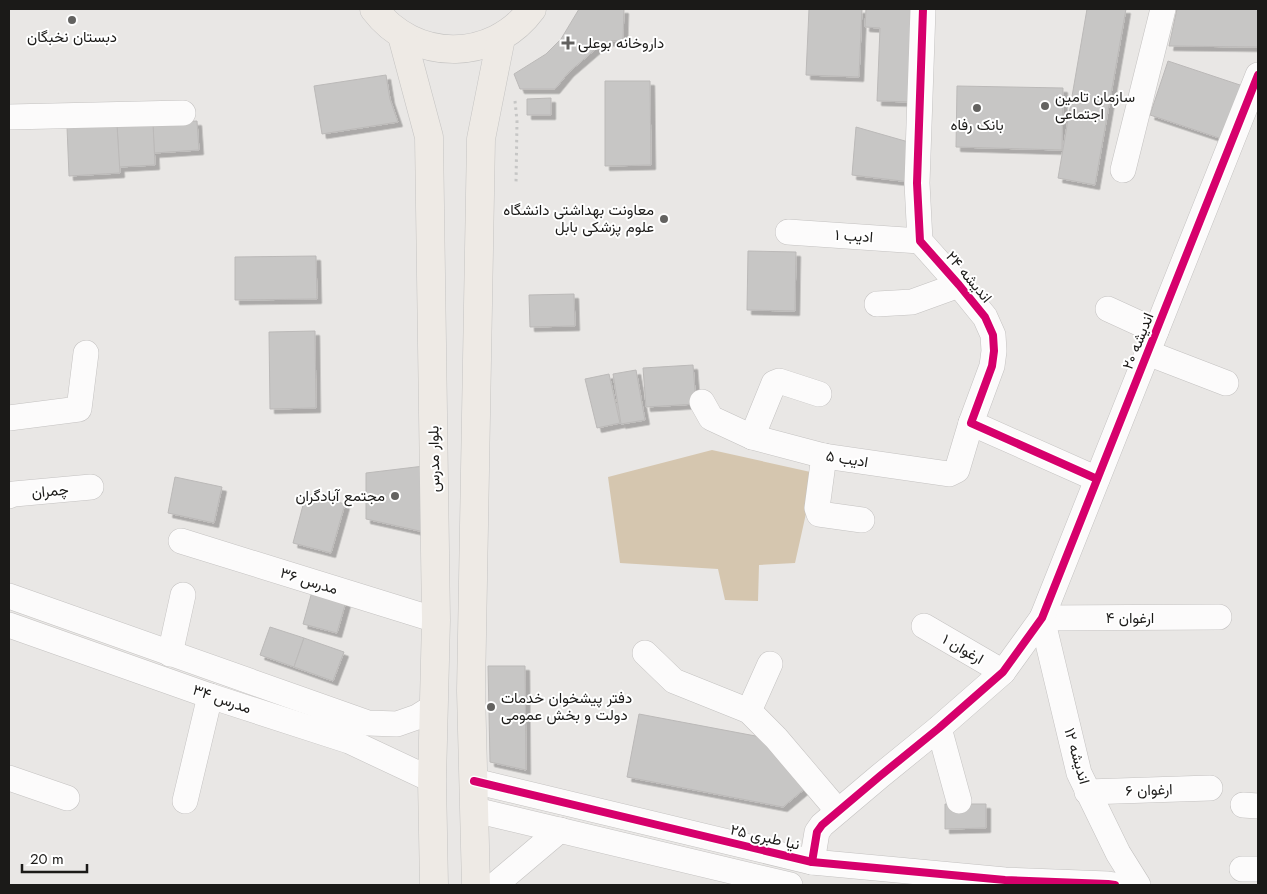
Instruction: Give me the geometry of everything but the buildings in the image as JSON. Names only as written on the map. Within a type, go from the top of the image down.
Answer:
[{"type":"main road","points":[[374,9],[382,20],[402,36],[426,46],[451,50],[477,47],[501,38],[523,21],[532,9]]},
{"type":"main road","name":"بلوار مدرس","points":[[402,36],[430,137],[436,620],[432,780],[434,885]]},
{"type":"main road","points":[[476,885],[471,692],[482,139],[501,38]]},
{"type":"street","points":[[920,240],[917,183],[923,9]]},
{"type":"street","points":[[1123,170],[1163,9]]},
{"type":"street","name":"اندیشه ۲۰","points":[[812,862],[817,832],[838,811],[939,728],[1002,672],[1042,618],[1258,75]]},
{"type":"street","points":[[9,117],[183,113]]},
{"type":"street","name":"ادیب ۱","points":[[788,232],[920,240]]},
{"type":"street","name":"اندیشه ۲۴","points":[[920,240],[985,317],[993,335],[994,351],[992,366],[971,423]]},
{"type":"street","points":[[877,304],[912,302],[959,285]]},
{"type":"street","points":[[1108,309],[1152,342],[1226,383]]},
{"type":"street","points":[[9,418],[79,409],[86,353]]},
{"type":"street","points":[[752,437],[774,383],[779,382],[819,394]]},
{"type":"street","name":"ادیب ۵","points":[[702,402],[711,418],[752,437],[824,456],[950,474],[956,470],[971,423]]},
{"type":"street","points":[[971,423],[1098,479]]},
{"type":"street","points":[[824,456],[817,508],[818,514],[862,520]]},
{"type":"street","name":"چمران","points":[[9,496],[91,487]]},
{"type":"street","name":"مدرس ۳۶","points":[[181,541],[436,620]]},
{"type":"street","points":[[170,654],[183,595]]},
{"type":"street","name":"مدرس ۳۴","points":[[9,596],[368,723],[396,724],[417,717],[433,707]]},
{"type":"street","name":"ارغوان ۴","points":[[1042,618],[1219,617]]},
{"type":"street","name":"اندیشه ۱۲","points":[[1042,618],[1079,773],[1118,853],[1138,885]]},
{"type":"street","name":"مدرس ۳۴","points":[[9,625],[210,696],[349,741],[432,780]]},
{"type":"street","name":"ارغوان ۱","points":[[924,626],[1002,672]]},
{"type":"street","points":[[645,653],[674,681],[749,711],[776,738],[838,811]]},
{"type":"street","points":[[749,711],[770,664]]},
{"type":"street","points":[[185,801],[210,696]]},
{"type":"street","points":[[939,728],[958,801]]},
{"type":"street","points":[[9,778],[67,798]]},
{"type":"street","name":"نیا طبری ۲۵","points":[[474,781],[812,862],[1005,880],[1115,885]]},
{"type":"street","name":"ارغوان ۶","points":[[1087,792],[1210,788]]},
{"type":"street","points":[[475,810],[790,885]]},
{"type":"street","points":[[656,853],[665,827]]},
{"type":"street","points":[[495,885],[560,830]]},
{"type":"path","points":[[496,66],[514,93],[517,121],[516,184]]},
{"type":"shaded area","points":[[712,450],[815,473],[795,563],[759,565],[758,601],[725,600],[718,569],[620,563],[608,477]]},
{"type":"cycle path","points":[[923,9],[917,183],[920,241],[985,317],[993,335],[994,351],[992,366],[971,423],[1097,479]]},
{"type":"cycle path","points":[[812,862],[817,832],[822,825],[1003,672],[1042,618],[1258,75]]},
{"type":"cycle path","points":[[474,781],[812,862],[1005,880],[1115,885]]},
{"type":"place","name":"دبستان نخبگان","points":[[72,20]]},
{"type":"place","name":"داروخانه بوعلی","points":[[568,43]]},
{"type":"place","name":"سازمان تامین اجتماعی","points":[[1045,106]]},
{"type":"place","name":"بانک رفاه","points":[[977,108]]},
{"type":"place","name":"معاونت بهداشتی دانشگاه علوم پزشکی بابل","points":[[664,219]]},
{"type":"place","name":"مجتمع آبادگران","points":[[395,496]]},
{"type":"place","name":"دفتر پیشخوان خدمات دولت و بخش عمومی","points":[[491,707]]}]
